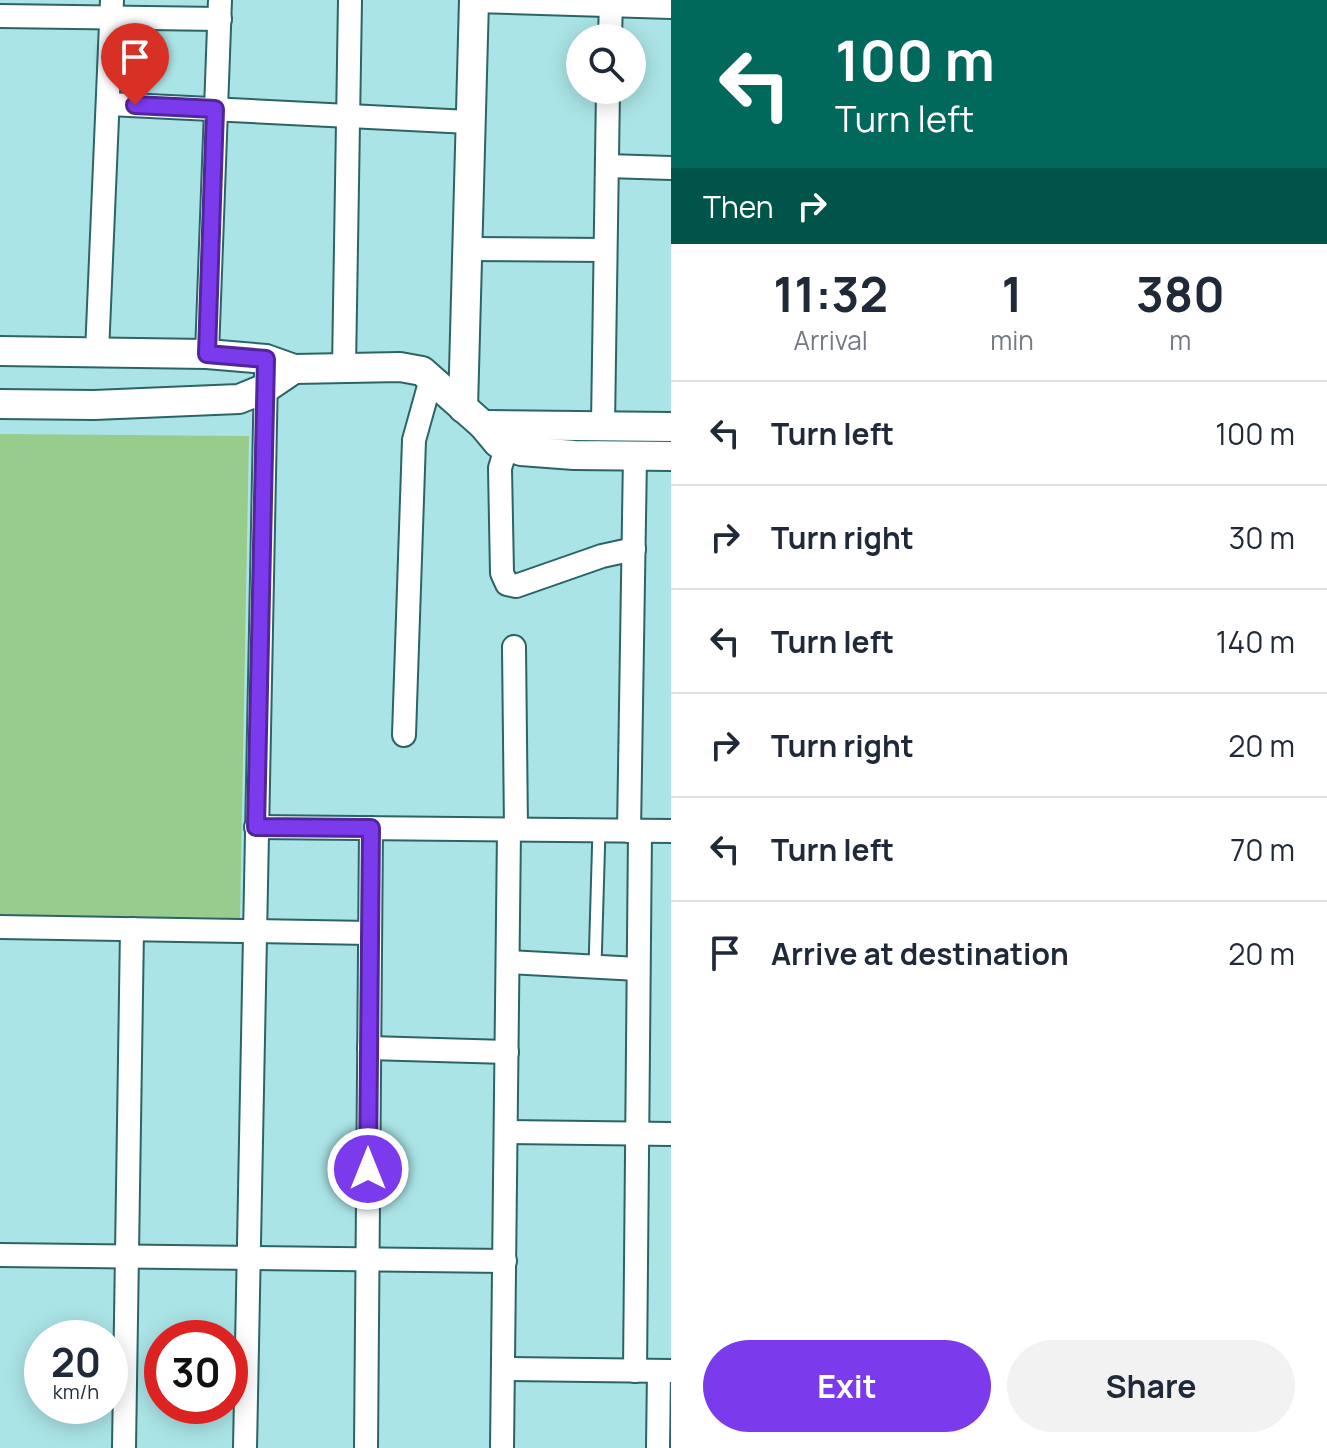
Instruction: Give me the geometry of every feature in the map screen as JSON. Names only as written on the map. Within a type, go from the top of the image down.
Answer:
[{"type":"street","points":[[344,368],[350,0]]},
{"type":"street","points":[[473,416],[466,249],[474,0],[671,7]]},
{"type":"street","points":[[610,3],[610,24]]},
{"type":"street","points":[[97,353],[112,9]]},
{"type":"street","points":[[0,16],[112,9],[220,9],[207,354]]},
{"type":"street","points":[[109,104],[469,122]]},
{"type":"street","points":[[603,425],[608,104]]},
{"type":"street","points":[[607,166],[671,168]]},
{"type":"street","points":[[466,249],[605,250]]},
{"type":"street","points":[[0,351],[207,354],[266,359],[294,369],[400,367],[422,371],[473,416],[498,443],[521,451],[671,456]]},
{"type":"street","points":[[245,1448],[266,359]]},
{"type":"street","points":[[0,404],[94,405],[239,399],[266,388],[294,369]]},
{"type":"street","points":[[404,735],[414,440],[431,379]]},
{"type":"street","points":[[473,416],[671,427]]},
{"type":"street","points":[[507,445],[500,468],[502,573],[507,584],[516,586],[602,556],[634,549]]},
{"type":"street","points":[[635,456],[634,831],[638,969],[635,1371]]},
{"type":"street","points":[[502,1448],[514,647]]},
{"type":"street","points":[[256,827],[671,831]]},
{"type":"street","points":[[366,1448],[371,828]]},
{"type":"street","points":[[0,927],[370,933]]},
{"type":"street","points":[[124,1448],[132,929]]},
{"type":"street","points":[[508,962],[638,969]]},
{"type":"street","points":[[369,1048],[507,1052]]},
{"type":"street","points":[[506,1132],[671,1134]]},
{"type":"street","points":[[0,1255],[505,1261]]},
{"type":"street","points":[[503,1369],[665,1371],[658,1448]]},
{"type":"lane","points":[[595,967],[599,830]]},
{"type":"green space","points":[[0,434],[249,436],[240,918],[0,916]]},
{"type":"route","points":[[135,105],[215,109],[207,354],[266,359],[256,827],[371,828],[368,1169]]}]
